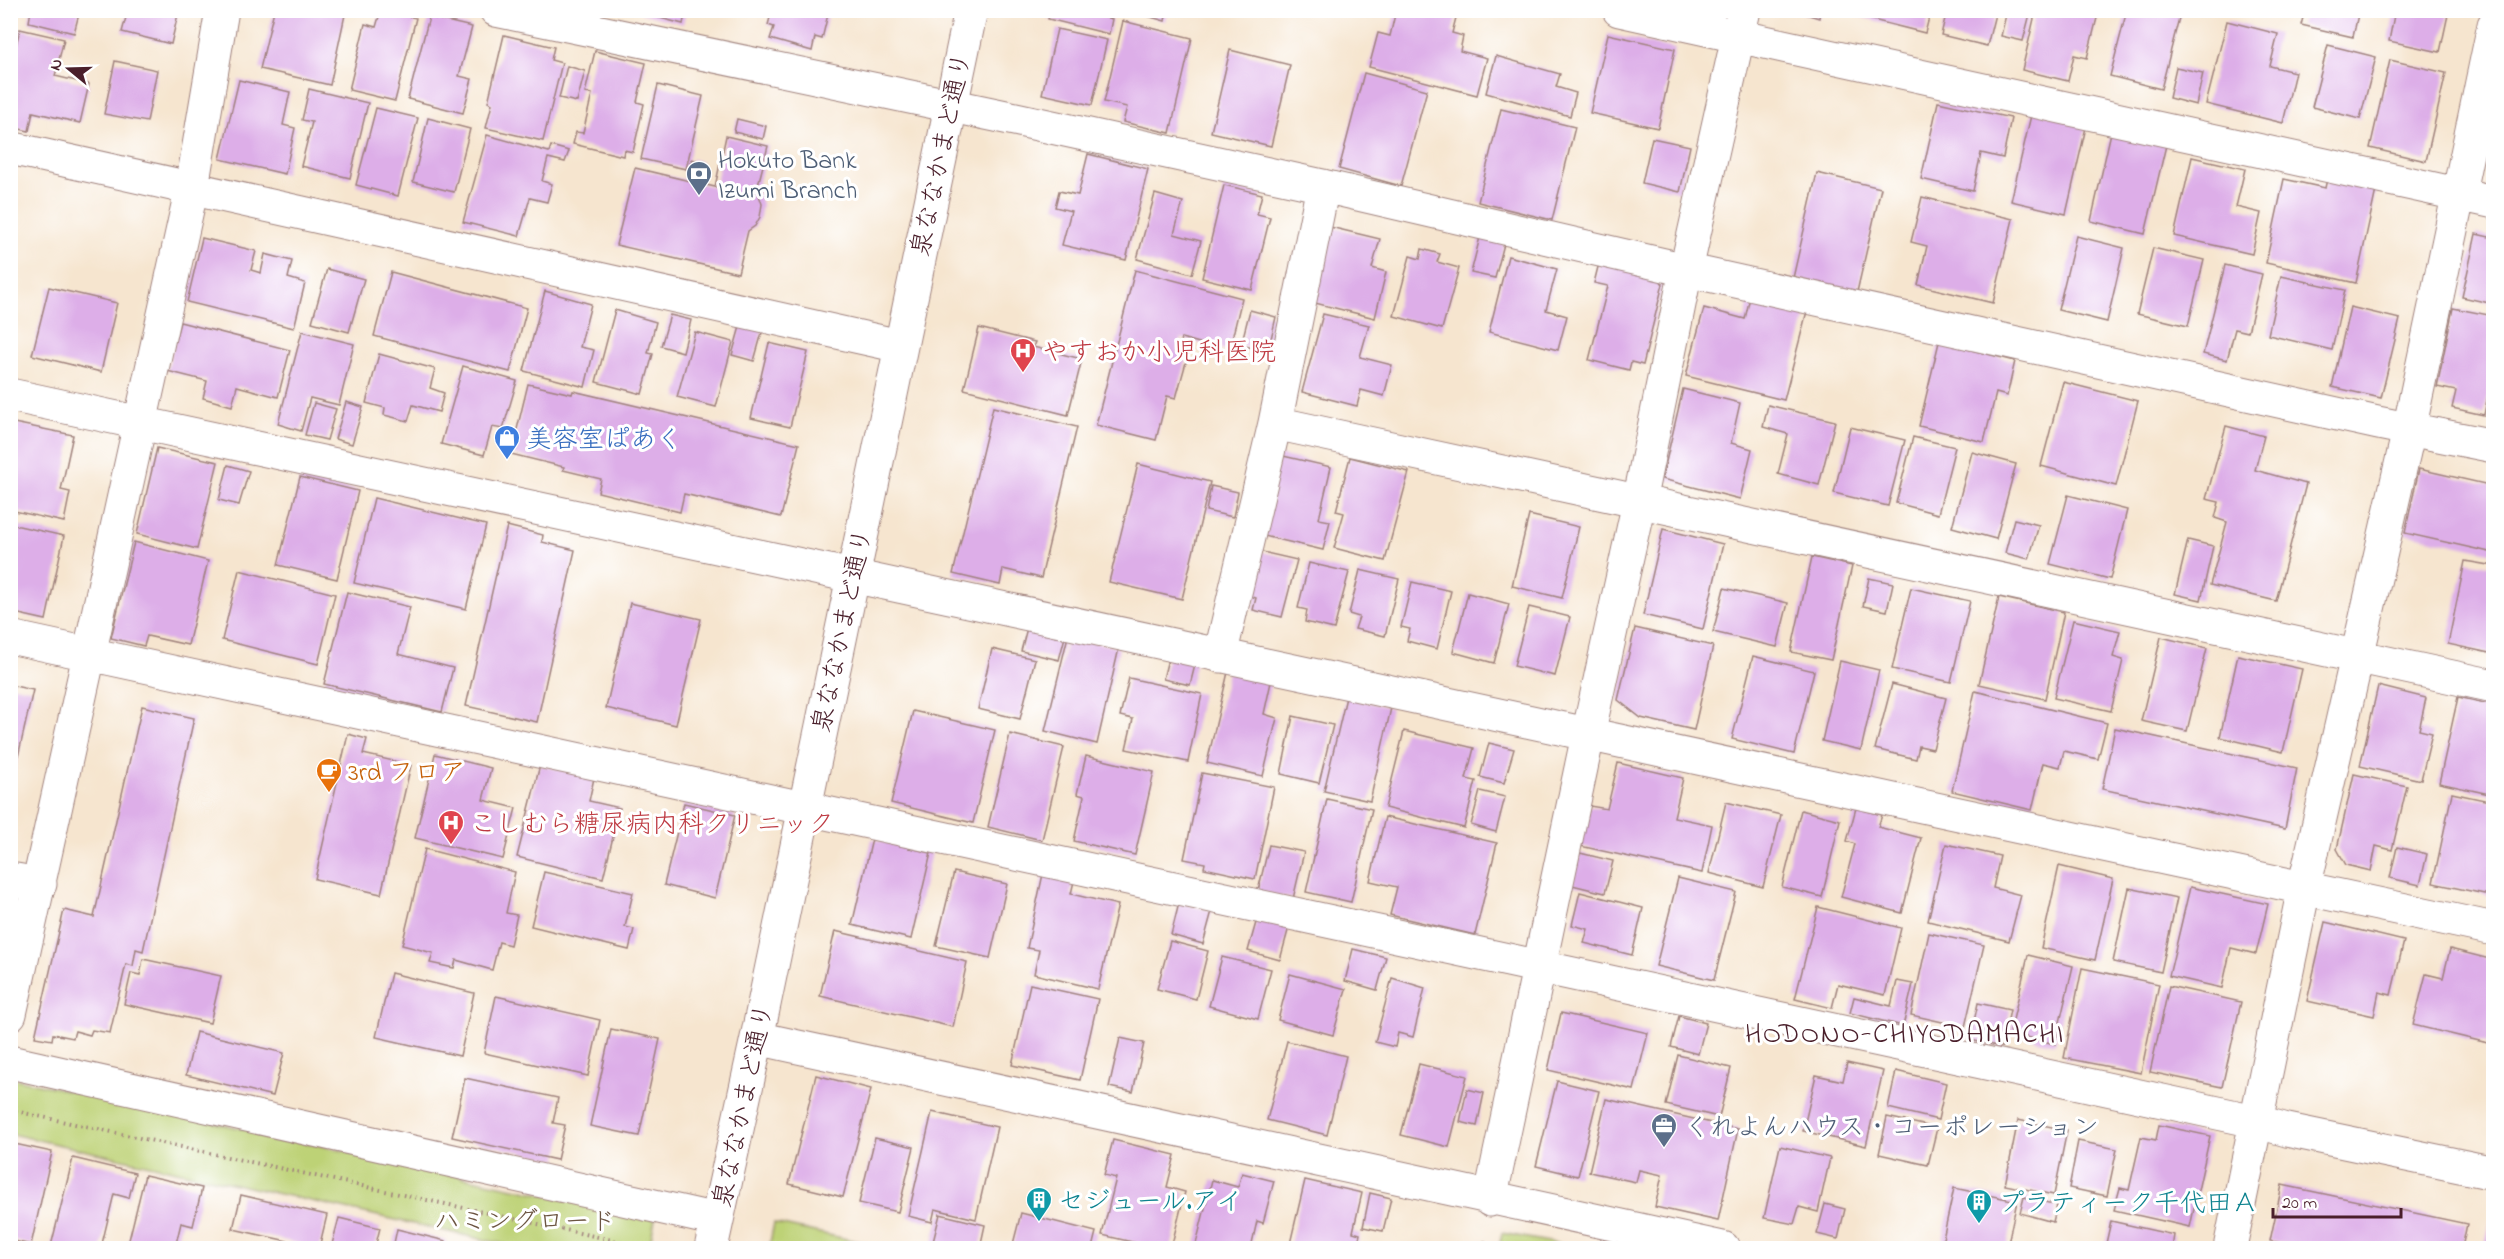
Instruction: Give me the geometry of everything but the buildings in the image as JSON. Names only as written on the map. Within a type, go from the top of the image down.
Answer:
[{"type":"street","points":[[10,1014],[25,882],[89,653],[192,187],[222,10]]},
{"type":"street","points":[[496,10],[1323,186],[1686,270],[2409,430],[2493,446]]},
{"type":"street","name":"泉ななかまど通り","points":[[714,1234],[757,1038],[949,106],[971,10]]},
{"type":"street","points":[[1618,10],[1742,24],[2493,202]]},
{"type":"street","points":[[1490,1200],[1588,735],[1640,502],[1686,270],[1742,24]]},
{"type":"street","points":[[2230,1248],[2304,888],[2409,430],[2493,25]]},
{"type":"street","points":[[10,148],[900,346]]},
{"type":"street","points":[[1221,656],[1275,423],[1323,186]]},
{"type":"street","points":[[10,395],[2493,928]]},
{"type":"street","points":[[1275,423],[2493,686]]},
{"type":"street","points":[[10,637],[2493,1173]]},
{"type":"street","points":[[757,1038],[1490,1200],[1723,1248]]},
{"type":"street","points":[[10,1062],[714,1234]]},
{"type":"path","points":[[10,1110],[649,1248]]},
{"type":"green space","name":"ハミングロード","points":[[11,1078],[655,1219],[649,1248],[521,1248],[11,1134]]},
{"type":"green space","points":[[774,1223],[887,1248],[769,1248]]},
{"type":"green space","points":[[1502,1233],[1580,1248],[1499,1248]]},
{"type":"place","name":"Hokuto Bank Izumi Branch","points":[[699,197]]},
{"type":"place","name":"やすおか小児科医院","points":[[1023,374]]},
{"type":"place","name":"美容室ぱあく","points":[[507,461]]},
{"type":"place","name":"3rd フロア","points":[[329,794]]},
{"type":"place","name":"こしむら糖尿病内科クリニック","points":[[451,846]]},
{"type":"place","name":"くれよんハウス・コーポレーション","points":[[1664,1149]]},
{"type":"place","name":"セジュール.アイ","points":[[1039,1223]]},
{"type":"place","name":"プラティーク千代田Ａ","points":[[1979,1225]]},
{"type":"district","name":"HODONO-CHIYODAMACHI","points":[[1905,1032]]}]
